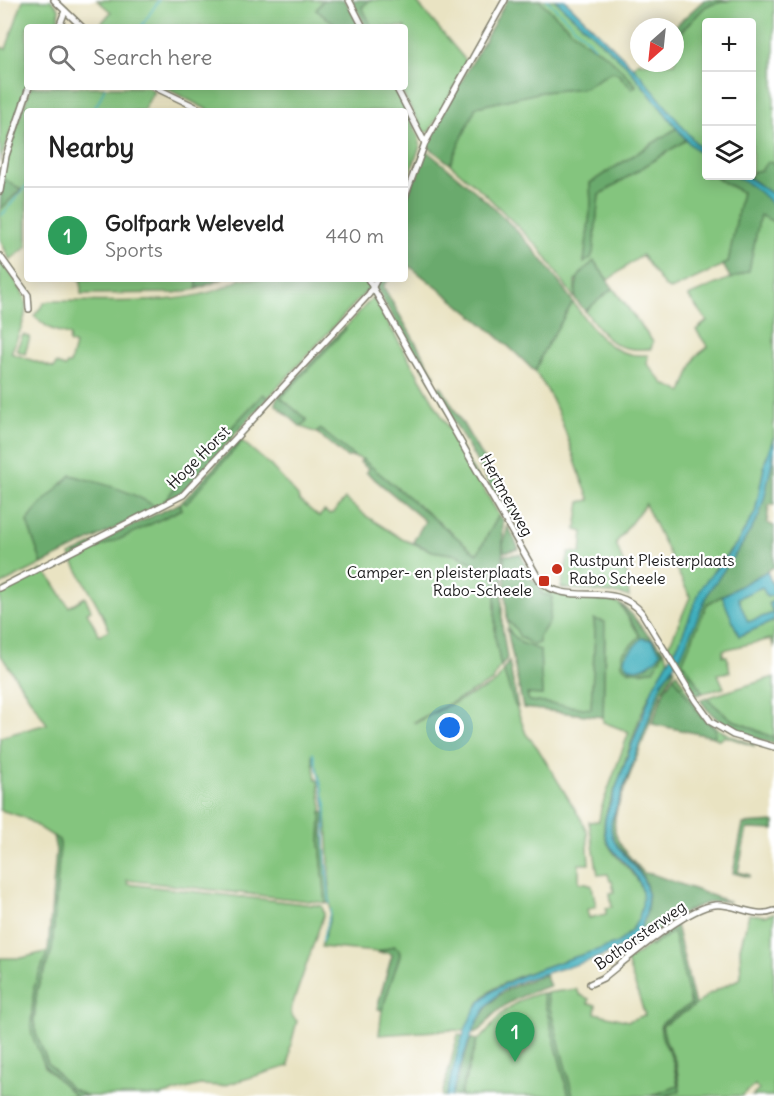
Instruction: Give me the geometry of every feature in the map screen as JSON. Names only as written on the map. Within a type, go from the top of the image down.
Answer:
[{"type":"street","points":[[54,0],[79,24]]},
{"type":"street","points":[[348,0],[361,24]]},
{"type":"street","points":[[408,189],[425,143],[505,0]]},
{"type":"street","points":[[60,24],[65,11]]},
{"type":"street","points":[[0,190],[6,156],[28,90]]},
{"type":"street","points":[[160,90],[198,108]]},
{"type":"street","points":[[398,90],[407,108]]},
{"type":"street","points":[[408,110],[425,143]]},
{"type":"street","points":[[0,256],[28,295],[29,309]]},
{"type":"street","name":"Hertmerweg","points":[[370,282],[537,577],[558,592],[616,596],[627,599],[642,613],[711,722],[733,735],[774,747]]},
{"type":"street","points":[[373,288],[375,282]]},
{"type":"street","name":"Hoge Horst","points":[[0,588],[183,495],[373,288]]},
{"type":"street","name":"Bothorsterweg","points":[[590,984],[599,980],[681,920],[704,907],[722,904],[762,914],[774,911]]},
{"type":"green space","points":[[23,0],[51,0],[59,8],[58,24],[24,24],[25,90],[0,162],[0,47],[6,49]]},
{"type":"green space","points":[[97,0],[323,0],[316,10],[336,24],[101,24],[111,12]]},
{"type":"green space","points":[[323,0],[345,0],[358,24],[336,24],[316,10]]},
{"type":"green space","points":[[352,0],[370,0],[362,7],[370,24],[364,24]]},
{"type":"green space","points":[[370,0],[415,0],[468,63],[429,132],[424,132],[401,90],[408,90],[408,24],[370,24],[362,7]]},
{"type":"green space","points":[[507,0],[539,0],[583,41],[605,54],[636,86],[632,89],[617,73],[611,72],[584,88],[542,92],[476,107],[450,164],[426,145]]},
{"type":"green space","points":[[539,0],[555,0],[627,66],[677,128],[590,183],[591,204],[584,262],[593,253],[599,195],[686,140],[702,155],[702,180],[719,180],[742,192],[728,263],[671,290],[664,286],[642,255],[608,280],[594,261],[575,281],[575,299],[540,249],[485,194],[450,164],[476,107],[542,92],[584,88],[611,72],[617,73],[632,88],[636,85],[605,54],[583,41]]},
{"type":"green space","points":[[704,0],[730,0],[706,6],[684,29],[684,18]]},
{"type":"green space","points":[[730,0],[774,0],[774,164],[770,161],[761,171],[756,172],[756,18],[702,18],[702,150],[637,72],[684,72],[684,29],[706,6]]},
{"type":"green space","points":[[30,90],[154,91],[145,108],[24,108],[24,249],[10,260],[0,239],[0,210],[21,190],[2,178],[5,161]]},
{"type":"green space","points":[[170,90],[396,90],[404,108],[204,108]]},
{"type":"green space","points":[[408,115],[419,137],[420,146],[408,179]]},
{"type":"green space","points":[[677,128],[686,140],[599,195],[593,253],[591,258],[584,263],[591,204],[590,183]]},
{"type":"green space","points":[[424,149],[509,223],[554,275],[573,302],[543,352],[535,372],[473,316],[408,265],[408,194]]},
{"type":"green space","points":[[770,161],[774,164],[774,195],[753,180],[756,180],[756,171],[761,170]]},
{"type":"green space","points":[[2,178],[21,189],[0,210]]},
{"type":"green space","points":[[720,180],[742,180],[755,187],[774,208],[774,222],[760,215],[749,271],[731,279],[723,265],[728,263],[742,192]]},
{"type":"green space","points":[[760,214],[774,222],[774,437],[765,462],[755,513],[737,543],[716,567],[692,609],[692,614],[673,657],[666,646],[672,639],[690,597],[645,504],[616,543],[627,574],[629,597],[621,594],[561,588],[569,552],[581,553],[583,532],[576,530],[580,502],[590,500],[560,418],[545,386],[535,372],[543,352],[573,302],[603,340],[623,352],[648,355],[647,364],[664,384],[682,392],[696,356],[708,347],[696,330],[707,321],[688,296],[749,270]]},
{"type":"green space","points":[[0,259],[19,286],[26,304],[23,323],[11,353],[54,368],[56,364],[65,367],[70,364],[75,345],[69,342],[70,336],[49,328],[34,316],[44,303],[49,301],[121,302],[174,299],[221,289],[234,282],[367,282],[370,287],[268,398],[263,394],[173,490],[165,502],[157,508],[126,492],[71,475],[27,521],[42,564],[0,585]]},
{"type":"green space","points":[[594,261],[613,288],[585,311],[575,299],[576,285],[578,277]]},
{"type":"green space","points":[[81,282],[197,282],[197,289],[174,293],[81,294]]},
{"type":"green space","points":[[197,282],[215,282],[197,289]]},
{"type":"green space","points":[[378,282],[386,282],[384,288],[435,376],[431,382],[376,288]]},
{"type":"green space","points":[[613,288],[653,342],[651,349],[627,348],[612,342],[585,311]]},
{"type":"green space","points":[[373,297],[499,515],[477,554],[362,459],[355,457],[320,430],[317,433],[301,427],[307,420],[281,398]]},
{"type":"green space","points":[[344,327],[346,329],[281,398],[307,420],[301,427],[275,404],[276,399]]},
{"type":"green space","points":[[23,335],[30,337],[25,354],[16,350]]},
{"type":"green space","points":[[441,386],[514,512],[507,515],[436,390]]},
{"type":"green space","points":[[263,394],[268,398],[183,492],[164,502],[173,490]]},
{"type":"green space","points":[[320,429],[355,457],[346,457],[317,433]]},
{"type":"green space","points":[[240,439],[242,441],[186,504],[183,501]]},
{"type":"green space","points":[[242,441],[271,466],[299,500],[319,517],[324,511],[329,514],[333,513],[345,499],[366,516],[402,539],[432,551],[458,555],[495,575],[495,637],[501,667],[493,681],[414,722],[490,686],[497,681],[503,670],[526,734],[537,747],[587,832],[589,864],[579,864],[579,883],[592,886],[596,906],[587,910],[589,918],[606,914],[606,908],[612,907],[610,893],[614,892],[608,874],[598,875],[589,822],[599,821],[601,809],[629,732],[603,722],[605,641],[594,620],[591,709],[529,701],[526,694],[542,695],[540,651],[518,640],[510,631],[507,620],[520,637],[539,637],[549,622],[552,596],[541,594],[541,586],[558,594],[619,603],[640,636],[622,654],[622,662],[640,672],[650,670],[664,651],[669,661],[644,708],[608,805],[604,824],[608,843],[639,882],[643,894],[642,908],[631,931],[617,942],[523,975],[488,993],[477,1006],[466,1031],[379,1035],[382,1010],[400,951],[394,946],[377,952],[321,947],[330,915],[329,852],[322,791],[312,754],[322,808],[320,843],[326,903],[127,880],[128,884],[322,906],[324,914],[291,1009],[291,1015],[297,1021],[290,1048],[289,1066],[222,1086],[200,1085],[160,1096],[87,1096],[70,1088],[48,1063],[36,1034],[34,1021],[37,990],[52,950],[60,843],[59,840],[23,817],[0,810],[0,737],[47,724],[0,654],[0,592],[42,570],[51,579],[69,607],[85,597],[91,610],[87,612],[99,635],[109,630],[70,555],[76,552],[77,556],[182,509],[180,503],[183,501],[186,503]]},
{"type":"green space","points":[[774,452],[774,505],[769,505],[767,523],[774,526],[774,567],[707,604],[681,666],[685,664],[703,693],[697,695],[676,662],[709,591],[741,546],[765,496]]},
{"type":"green space","points":[[362,459],[477,554],[499,515],[503,520],[502,625],[507,658],[501,667],[495,637],[495,575],[458,555],[432,551],[413,542],[425,521],[366,472],[368,469],[360,462]]},
{"type":"green space","points":[[71,475],[126,492],[157,508],[42,564],[27,522],[38,507]]},
{"type":"green space","points":[[180,503],[182,509],[120,539],[77,556],[76,552]]},
{"type":"green space","points":[[508,526],[519,549],[504,552],[503,545]]},
{"type":"green space","points":[[521,554],[531,578],[541,586],[541,594],[552,596],[549,622],[539,637],[539,643],[533,645],[520,637],[507,620],[504,555]]},
{"type":"green space","points":[[762,586],[767,597],[774,595],[774,601],[769,603],[773,613],[748,623],[738,598]]},
{"type":"green space","points":[[722,596],[739,636],[774,621],[774,648],[771,639],[723,650],[723,656],[727,656],[730,672],[718,674],[724,688],[703,693],[685,664],[680,667],[707,604]]},
{"type":"green space","points":[[621,604],[664,651],[654,670],[633,671],[622,665],[622,654],[640,636]],"holes":[[[645,638],[652,640],[661,652],[648,666],[641,668]]]},
{"type":"green space","points":[[594,619],[605,622],[603,717],[523,708],[507,629],[521,643],[540,650],[542,695],[527,694],[529,701],[591,709]]},
{"type":"green space","points":[[509,661],[518,707],[515,706],[503,670]]},
{"type":"green space","points":[[673,667],[675,670],[662,691],[617,809],[615,829],[620,844],[644,873],[730,902],[706,903],[695,908],[643,943],[636,935],[647,911],[646,885],[638,869],[617,844],[610,826],[654,702],[662,682]]},
{"type":"green space","points":[[677,673],[706,719],[724,732],[754,744],[754,746],[725,736],[720,740],[714,737],[715,730],[699,715],[674,676]]},
{"type":"green space","points":[[674,676],[699,715],[716,730],[714,737],[652,724],[665,689]]},
{"type":"green space","points":[[774,677],[774,738],[731,719],[706,698]]},
{"type":"green space","points":[[706,698],[731,719],[774,738],[774,744],[724,724],[700,700]]},
{"type":"green space","points":[[321,812],[325,813],[323,833],[330,904],[326,903],[320,843]]},
{"type":"green space","points":[[774,822],[774,830],[747,829],[738,872],[750,875],[749,877],[733,873],[743,824]]},
{"type":"green space","points":[[53,836],[59,840],[60,846],[52,950],[37,990],[34,1021],[36,1034],[48,1063],[70,1088],[87,1096],[75,1096],[46,1067],[32,1036],[34,987],[48,951],[56,850]]},
{"type":"green space","points":[[774,913],[774,1096],[752,1096],[759,1090],[755,1085],[742,1096],[664,1096],[680,1090],[676,1063],[666,1042],[662,1026],[709,994],[741,978],[740,948],[749,914],[765,916]]},
{"type":"green space","points":[[676,925],[695,1005],[662,1026],[666,1042],[676,1063],[680,1091],[664,1096],[651,1096],[678,1086],[675,1067],[662,1037],[661,1028],[662,1023],[691,1004],[673,932],[651,947],[650,945]]},
{"type":"green space","points":[[673,932],[691,1004],[662,1023],[660,1027],[673,1062],[678,1086],[651,1096],[573,1096],[546,993],[576,989],[580,995],[589,999],[588,1003],[596,1005],[595,1013],[628,1021],[645,1015],[627,961]]},
{"type":"green space","points":[[394,946],[399,949],[400,955],[382,1010],[378,1009],[378,1004],[392,955],[377,953]]},
{"type":"green space","points":[[48,951],[34,987],[31,1026],[45,1067],[75,1096],[0,1096],[0,958],[22,958]]},
{"type":"green space","points":[[545,975],[550,986],[512,1001],[498,1010],[481,1029],[472,1033],[485,1010],[501,994]]},
{"type":"green space","points":[[542,993],[569,1096],[460,1096],[477,1040],[485,1035],[509,1008],[528,997]]},
{"type":"green space","points":[[542,993],[546,993],[573,1096],[569,1096]]},
{"type":"green space","points":[[458,1035],[464,1036],[446,1096],[442,1096]]},
{"type":"green space","points":[[471,1038],[477,1040],[460,1096],[451,1096]]},
{"type":"sand","points":[[523,1029],[526,1030],[528,1036],[524,1054],[517,1055],[512,1047],[521,1039]]},
{"type":"water","points":[[555,0],[565,0],[630,64],[630,70]]},
{"type":"water","points":[[632,72],[638,72],[702,150],[702,155],[689,143]]},
{"type":"water","points":[[741,180],[751,180],[774,195],[774,208],[766,198]]},
{"type":"water","points":[[774,437],[774,452],[759,516],[709,591],[681,655],[662,682],[612,819],[611,832],[615,843],[639,872],[645,884],[648,898],[645,917],[636,934],[621,947],[601,957],[532,977],[512,985],[496,996],[487,1006],[468,1043],[451,1096],[446,1096],[467,1025],[478,1005],[488,995],[520,976],[615,944],[636,923],[642,904],[640,884],[608,843],[605,835],[606,815],[654,685],[679,643],[702,586],[737,543],[755,513],[765,462]]},
{"type":"water","points":[[767,571],[774,588],[774,595],[767,597],[762,587],[738,598],[748,622],[773,613],[769,603],[774,601],[774,621],[739,636],[722,596]]},
{"type":"water","points":[[642,638],[652,640],[661,652],[648,665],[642,668],[631,668],[626,664],[624,658]]},
{"type":"waterway","points":[[143,24],[159,0]]},
{"type":"waterway","points":[[547,0],[595,47]]},
{"type":"waterway","points":[[94,108],[104,90]]},
{"type":"waterway","points":[[2,215],[24,189]]},
{"type":"waterway","points":[[313,753],[326,805],[325,850],[330,904]]},
{"type":"waterway","points":[[322,942],[331,909]]},
{"type":"place","name":"Rustpunt Pleisterplaats Rabo Scheele","points":[[557,569]]},
{"type":"place","name":"Camper- en pleisterplaats Rabo-Scheele","points":[[544,581]]},
{"type":"place","name":"Golfpark Weleveld","points":[[515,1062]]}]
